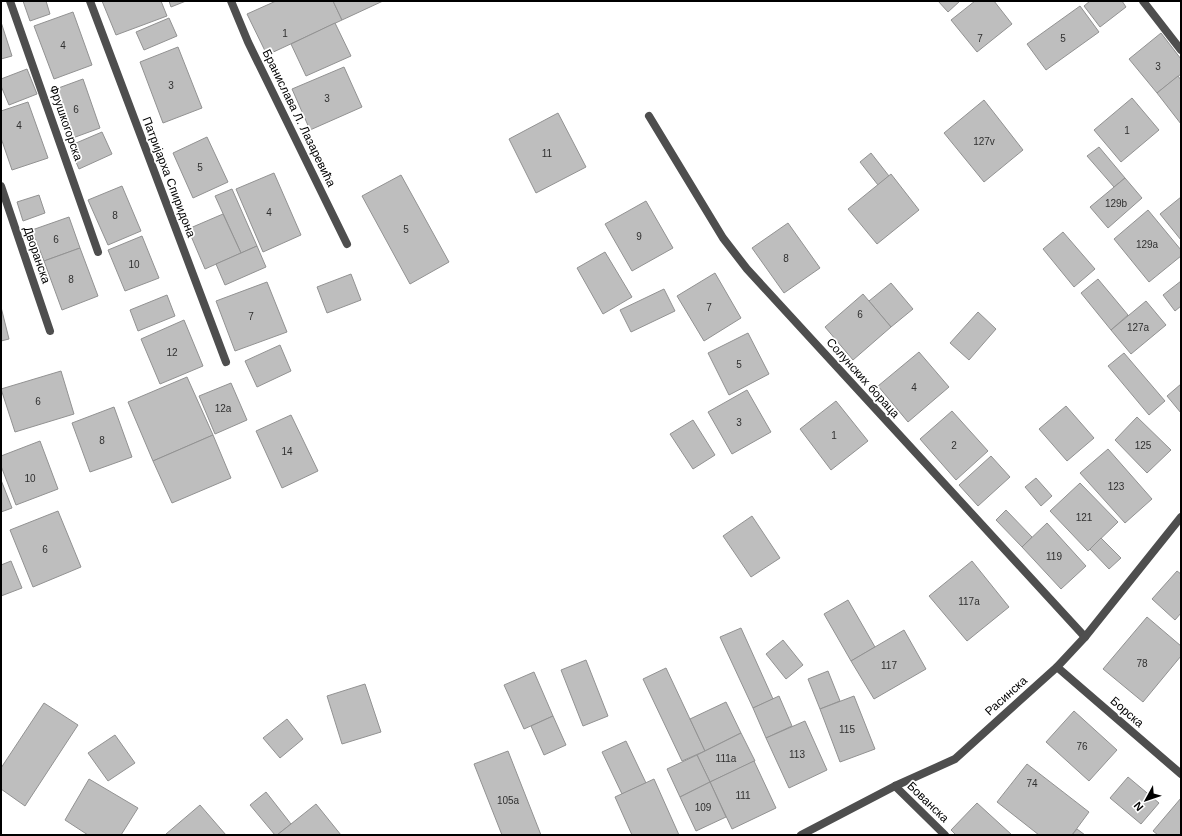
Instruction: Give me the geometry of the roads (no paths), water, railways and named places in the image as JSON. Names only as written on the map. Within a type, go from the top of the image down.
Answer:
[{"type":"street","name":"Фрушкогорска","points":[[10,1],[98,252]]},
{"type":"street","name":"Патријарха Спиридона","points":[[90,1],[226,362]]},
{"type":"street","name":"Бранислава Л. Лазаревића","points":[[231,1],[248,42],[347,244]]},
{"type":"street","points":[[1143,1],[1181,50]]},
{"type":"street","name":"Солунских бораца","points":[[649,116],[723,238],[747,269],[1085,637]]},
{"type":"street","name":"Дворанска","points":[[1,186],[50,331]]},
{"type":"street","name":"Расинска","points":[[801,835],[895,786],[955,758],[1057,667],[1085,637],[1181,517]]},
{"type":"street","name":"Борска","points":[[1057,667],[1181,774]]},
{"type":"street","name":"Бованска","points":[[895,786],[945,835]]}]
